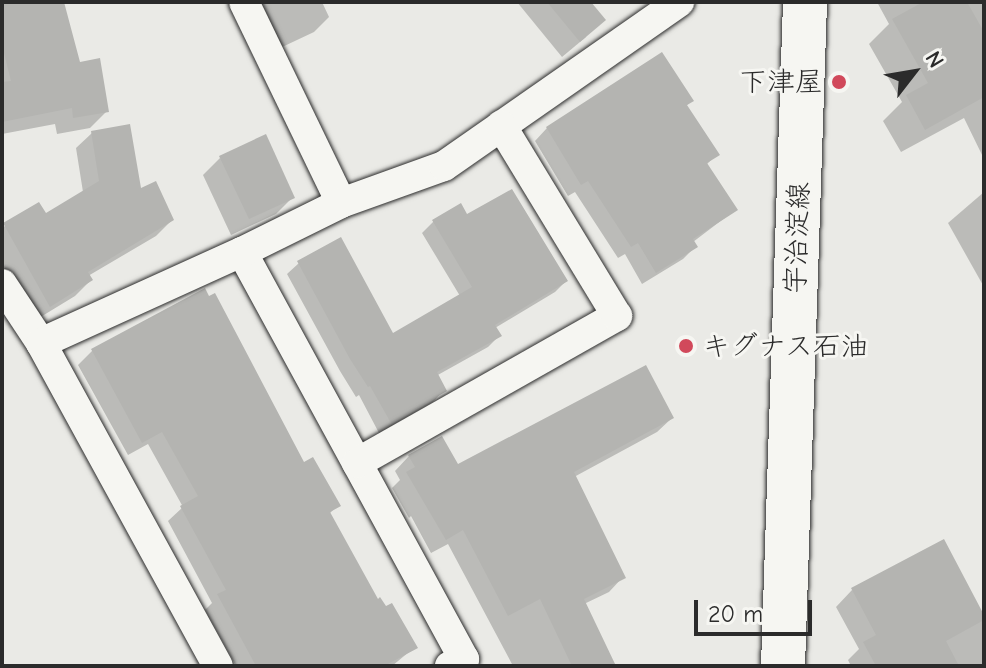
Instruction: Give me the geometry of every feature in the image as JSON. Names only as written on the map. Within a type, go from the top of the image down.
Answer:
[{"type":"main road","name":"宇治淀線","points":[[783,666],[805,2]]},
{"type":"street","points":[[244,2],[341,203]]},
{"type":"street","points":[[41,343],[242,252],[341,203],[444,166],[679,2]]},
{"type":"street","points":[[357,463],[617,316],[501,125]]},
{"type":"street","points":[[242,252],[464,659],[450,666]]},
{"type":"street","points":[[3,287],[41,343],[218,666]]},
{"type":"building","points":[[2,2],[64,2],[80,62],[100,58],[109,112],[73,118],[72,108],[2,122],[2,82],[11,81],[2,45]]},
{"type":"building","points":[[547,2],[591,2],[606,20],[580,42]]},
{"type":"building","points":[[923,2],[967,2],[984,32],[984,97],[925,130],[906,95],[928,83],[892,19]]},
{"type":"building","points":[[662,52],[694,101],[687,105],[720,155],[707,163],[738,210],[693,239],[698,247],[656,273],[638,243],[631,247],[588,181],[581,185],[546,127]]},
{"type":"building","points":[[130,124],[141,188],[156,181],[174,220],[88,272],[93,280],[50,307],[3,223],[39,202],[46,213],[99,181],[91,131]]},
{"type":"building","points":[[266,134],[295,198],[249,219],[219,156]]},
{"type":"building","points":[[512,189],[568,281],[495,325],[502,336],[437,372],[447,391],[391,423],[350,359],[297,261],[341,237],[393,333],[472,287],[432,220],[461,203],[467,214]]},
{"type":"building","points":[[205,288],[209,296],[215,293],[304,462],[313,457],[341,506],[330,512],[378,599],[380,597],[386,606],[392,603],[418,648],[384,666],[256,666],[217,594],[226,590],[180,506],[198,496],[162,432],[142,443],[91,349]]},
{"type":"building","points":[[646,365],[674,418],[574,472],[626,578],[584,599],[616,666],[572,666],[540,599],[508,616],[463,530],[446,540],[406,472],[415,467],[408,455],[442,436],[458,464]]},
{"type":"building","points":[[944,539],[984,620],[946,641],[959,666],[876,666],[863,642],[876,635],[851,588]]},
{"type":"place","name":"下津屋","points":[[839,82]]},
{"type":"place","name":"キグナス石油","points":[[686,346]]}]
